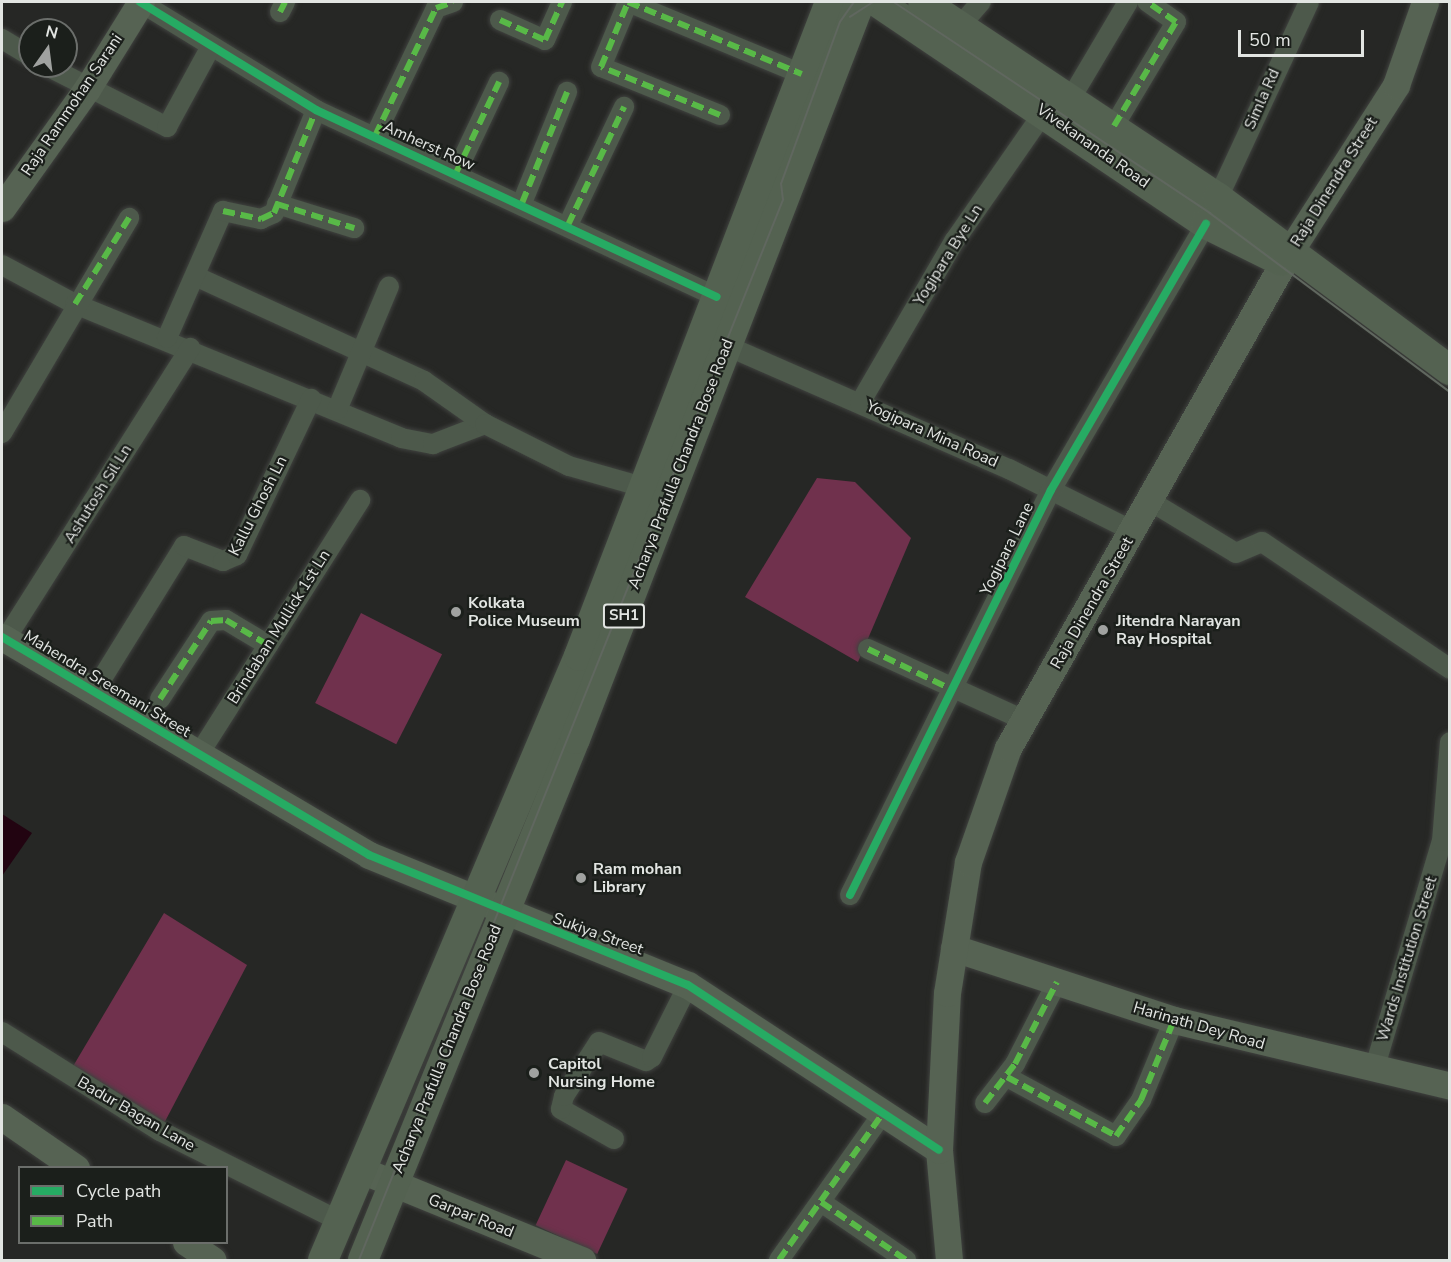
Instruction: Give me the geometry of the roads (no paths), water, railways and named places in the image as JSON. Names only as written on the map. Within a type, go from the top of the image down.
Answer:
[{"type":"main road","name":"Vivekananda Road","points":[[877,2],[1044,112],[1317,276],[1449,370]]},
{"type":"main road","name":"Vivekananda Road","points":[[923,2],[1114,126],[1212,211]]},
{"type":"main road","name":"Acharya Prafulla Chandra Bose Road","points":[[392,1188],[490,908],[646,488],[715,340],[717,297],[802,74],[840,15]]},
{"type":"main road","name":"Acharya Prafulla Chandra Bose Road","points":[[323,1260],[412,1042],[490,908],[576,739],[715,340],[840,15]]},
{"type":"main road","name":"SH1","points":[[363,1260],[392,1188]]},
{"type":"street","name":"Amherst Row","points":[[140,2],[210,48],[316,110],[456,172],[717,297]]},
{"type":"street","name":"Raja Rammohan Sarani","points":[[2,208],[87,89],[140,2]]},
{"type":"street","points":[[375,136],[436,8],[453,2]]},
{"type":"street","points":[[500,20],[545,40],[562,2]]},
{"type":"street","points":[[720,115],[601,67],[628,2],[802,74]]},
{"type":"street","points":[[960,26],[981,2]]},
{"type":"street","points":[[1071,98],[1128,2]]},
{"type":"street","points":[[1114,126],[1176,22],[1147,2]]},
{"type":"street","name":"Simla Rd","points":[[1212,211],[1309,2]]},
{"type":"street","name":"Raja Dinendra Street","points":[[949,1260],[939,1150],[954,948],[968,862],[1008,748],[1287,257],[1396,85],[1425,2]]},
{"type":"street","points":[[2,39],[18,49]]},
{"type":"street","points":[[68,78],[160,127],[172,123],[210,48]]},
{"type":"street","points":[[456,172],[499,82]]},
{"type":"street","points":[[522,203],[567,92]]},
{"type":"street","points":[[568,225],[624,107]]},
{"type":"street","points":[[167,338],[223,211],[268,219],[277,204],[316,110]]},
{"type":"street","name":"Yogipara Bye Ln","points":[[860,403],[955,240],[1044,112]]},
{"type":"street","points":[[277,204],[354,228]]},
{"type":"street","name":"Yogipara Lane","points":[[850,895],[1051,490],[1212,211]]},
{"type":"street","points":[[2,433],[75,304],[129,218]]},
{"type":"street","points":[[2,265],[75,304],[167,338],[401,438],[433,444],[485,424]]},
{"type":"street","points":[[195,276],[424,381],[485,424],[569,466],[646,488]]},
{"type":"street","points":[[337,410],[389,286]]},
{"type":"street","name":"Yogipara Mina Road","points":[[715,340],[1051,490],[1133,531]]},
{"type":"street","name":"Ashutosh Sil Ln","points":[[3,639],[190,348]]},
{"type":"street","name":"Kallu Ghosh Ln","points":[[93,693],[178,552],[192,547],[223,561],[237,555],[311,399]]},
{"type":"street","name":"Brindaban Mullick 1st Ln","points":[[199,754],[360,500]]},
{"type":"street","points":[[1150,501],[1236,553],[1262,542],[1449,669]]},
{"type":"street","points":[[160,699],[211,621],[226,620],[268,645]]},
{"type":"street","name":"Mahendra Sreemani Street","points":[[3,639],[199,754]]},
{"type":"street","points":[[868,649],[953,690],[1024,720]]},
{"type":"street","name":"Wards Institution Street","points":[[1374,1070],[1443,841],[1449,742]]},
{"type":"street","name":"Sukiya Street","points":[[199,754],[369,855],[490,908],[609,950],[688,985],[939,1150]]},
{"type":"street","name":"Harinath Dey Road","points":[[954,948],[1174,1020],[1374,1070],[1449,1086]]},
{"type":"street","points":[[985,1103],[1007,1077],[1057,982]]},
{"type":"street","points":[[614,1139],[561,1109],[564,1096],[599,1042],[646,1061],[652,1057],[688,985]]},
{"type":"street","points":[[1007,1077],[1116,1136],[1140,1100],[1174,1020]]},
{"type":"street","name":"Badur Bagan Lane","points":[[2,1032],[160,1131],[338,1220]]},
{"type":"street","points":[[779,1260],[883,1113]]},
{"type":"street","points":[[2,1117],[75,1166]]},
{"type":"street","name":"Garpar Road","points":[[361,1170],[392,1188],[582,1260]]},
{"type":"street","points":[[821,1202],[906,1260]]},
{"type":"street","points":[[189,1244],[213,1260]]},
{"type":"tram line","points":[[359,1260],[783,200],[781,184],[840,22],[854,2]]},
{"type":"tram line","points":[[850,17],[873,2]]},
{"type":"tram line","points":[[894,2],[1210,213],[1450,392]]},
{"type":"place","name":"Kolkata Police Museum","points":[[456,612]]},
{"type":"place","name":"Jitendra Narayan Ray Hospital","points":[[1103,630]]},
{"type":"place","name":"Ram mohan Library","points":[[581,878]]},
{"type":"place","name":"Capitol Nursing Home","points":[[534,1073]]}]
